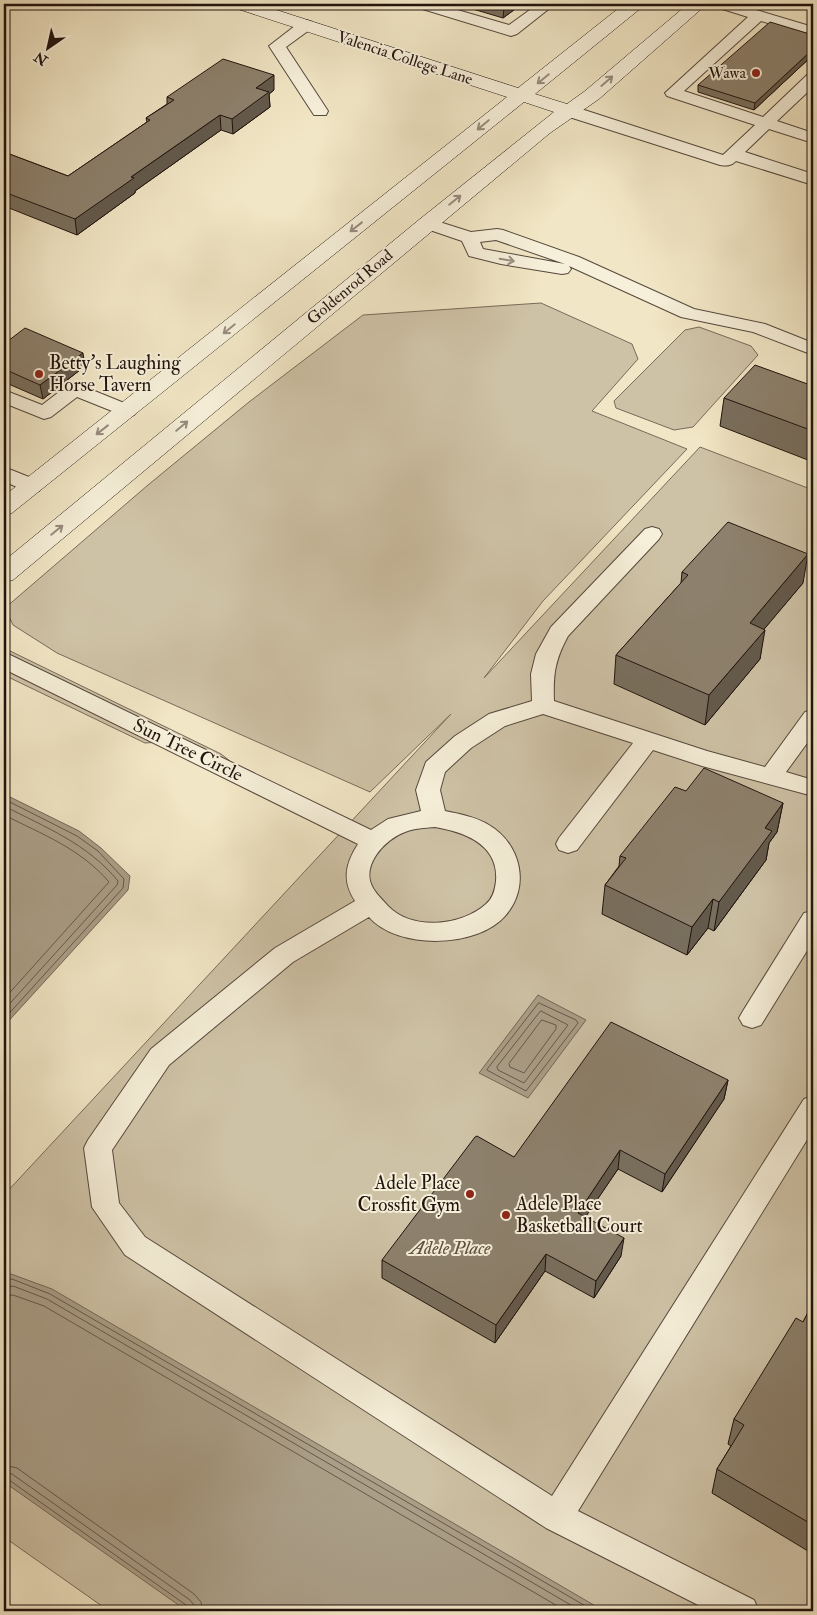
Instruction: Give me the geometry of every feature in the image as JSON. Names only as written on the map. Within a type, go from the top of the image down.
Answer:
[{"type":"main road","name":"Valencia College Lane","points":[[241,4],[267,7],[306,26],[568,111]]},
{"type":"main road","points":[[4,508],[635,4]]},
{"type":"main road","name":"Goldenrod Road","points":[[4,574],[427,223],[543,129],[592,95],[698,4]]},
{"type":"lane","points":[[421,4],[443,6],[510,31],[547,4]]},
{"type":"lane","points":[[721,4],[813,32]]},
{"type":"lane","points":[[759,15],[673,93],[813,138]]},
{"type":"lane","points":[[306,26],[277,46],[320,111]]},
{"type":"lane","points":[[568,111],[726,161],[813,78]]},
{"type":"lane","points":[[733,154],[813,180]]},
{"type":"lane","points":[[427,223],[470,238],[475,252],[500,259],[605,277],[688,313],[758,328],[813,349]]},
{"type":"lane","points":[[4,396],[44,413],[75,389],[127,411]]},
{"type":"lane","points":[[4,473],[32,486]]},
{"type":"lane","points":[[543,706],[542,674],[547,654],[559,632],[652,534]]},
{"type":"lane","name":"Sun Tree Circle","points":[[4,660],[373,841]]},
{"type":"lane","points":[[435,818],[428,790],[434,768],[463,742],[497,720],[543,706],[702,758],[813,788]]},
{"type":"lane","points":[[770,776],[813,718]]},
{"type":"lane","points":[[568,844],[648,740]]},
{"type":"lane","points":[[435,818],[460,822],[483,832],[503,852],[509,864],[508,891],[498,908],[469,927],[434,933],[393,923],[378,913],[360,888],[359,871],[362,858],[373,841],[392,828],[414,820],[435,818]]},
{"type":"lane","points":[[371,904],[284,955],[160,1058],[98,1148],[106,1207],[135,1246],[557,1517],[743,1611]]},
{"type":"lane","points":[[752,1018],[813,920]]},
{"type":"lane","points":[[557,1517],[813,1108]]},
{"type":"green space","name":"Adele Place","points":[[541,303],[632,344],[638,359],[592,411],[687,449],[543,601],[484,678],[700,447],[813,490],[813,1611],[109,1611],[4,1537],[4,1195],[451,714],[370,792],[57,653],[13,625],[5,608],[148,485],[249,402],[363,315]]},
{"type":"green space","points":[[699,327],[751,346],[758,355],[693,427],[674,430],[616,408],[614,401],[685,330]]},
{"type":"green space","points":[[4,648],[221,754],[230,761],[225,768],[161,742],[145,743],[4,675]]},
{"type":"water","points":[[4,794],[79,831],[101,848],[130,876],[128,890],[4,1026]]},
{"type":"water","points":[[538,995],[586,1020],[528,1098],[479,1073]]},
{"type":"water","points":[[11,1274],[52,1289],[604,1611],[187,1611],[4,1482],[4,1278]]},
{"type":"building","points":[[491,4],[509,4],[504,8]]},
{"type":"building","name":"Wawa","points":[[770,22],[813,35],[813,49],[755,103],[698,85]]},
{"type":"building","points":[[223,59],[274,75],[256,88],[269,92],[232,119],[220,115],[75,219],[4,192],[4,152],[68,176],[150,120],[146,118],[174,100],[167,97]]},
{"type":"building","name":"Betty's Laughing Horse Tavern","points":[[25,328],[83,353],[40,385],[4,369],[4,344]]},
{"type":"building","points":[[755,365],[813,386],[813,431],[724,398]]},
{"type":"building","points":[[728,522],[808,554],[750,623],[765,630],[709,695],[616,655],[688,575],[682,572]]},
{"type":"building","points":[[704,768],[783,803],[765,828],[772,831],[719,902],[713,899],[692,927],[605,885],[626,858],[620,856],[675,787],[686,791]]},
{"type":"building","points":[[611,1022],[728,1080],[665,1174],[620,1150],[578,1213],[624,1238],[596,1281],[546,1254],[496,1325],[382,1260],[475,1137],[477,1136],[514,1157]]},
{"type":"building","points":[[813,1303],[813,1525],[717,1469],[744,1425],[734,1419],[796,1318],[803,1322]]},
{"type":"place","name":"Wawa","points":[[756,73]]},
{"type":"place","name":"Betty's Laughing Horse Tavern","points":[[39,374]]},
{"type":"place","name":"Adele Place Crossfit Gym","points":[[470,1194]]},
{"type":"place","name":"Adele Place Basketball Court","points":[[506,1215]]}]
